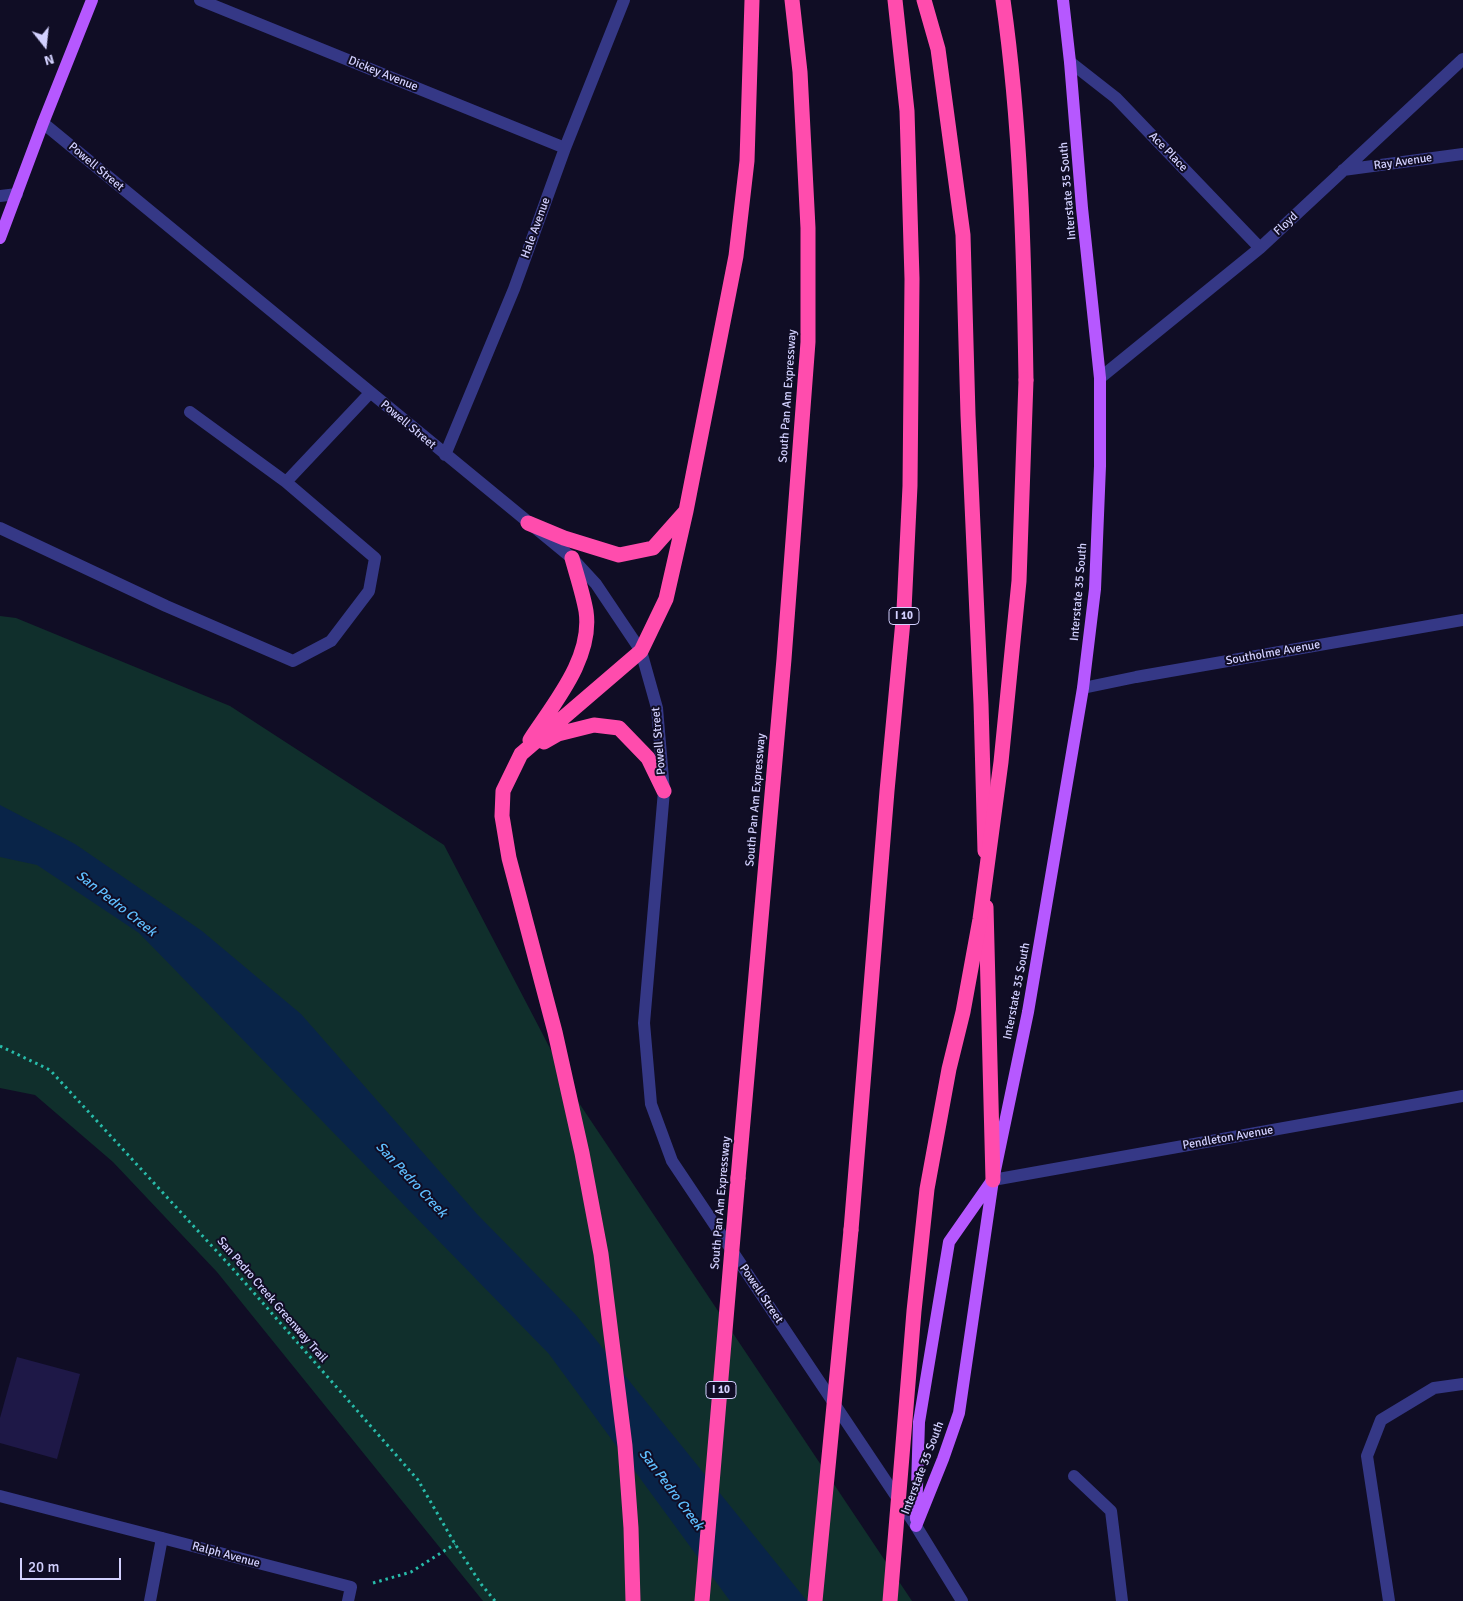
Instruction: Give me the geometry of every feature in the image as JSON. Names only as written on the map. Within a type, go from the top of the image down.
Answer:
[{"type":"highway","points":[[521,754],[641,651],[666,599],[686,511],[736,256],[747,161],[752,0]]},
{"type":"highway","name":"South Pan Am Expressway","points":[[702,1601],[784,659],[808,342],[808,228],[800,72],[792,0]]},
{"type":"highway","name":"I 10","points":[[815,1601],[851,1230],[887,791],[904,610],[910,486],[912,278],[908,130],[895,0]]},
{"type":"highway","points":[[924,0],[938,49],[963,235],[968,415],[981,704],[993,1180]]},
{"type":"highway","points":[[890,1601],[914,1311],[927,1189],[945,1087],[963,1012],[980,918],[1002,762],[1019,581],[1026,380],[1023,233],[1016,128],[1002,0]]},
{"type":"highway","points":[[528,523],[564,538],[619,555],[653,548],[686,511]]},
{"type":"highway","points":[[572,558],[586,612],[584,648],[568,682],[521,754],[503,791],[502,816],[509,858],[555,1032],[582,1153],[601,1254],[625,1446],[631,1528],[633,1601]]},
{"type":"highway","points":[[521,754],[558,734],[594,725],[619,728],[648,758],[664,791]]},
{"type":"main road","points":[[0,238],[43,122],[92,0]]},
{"type":"main road","name":"Interstate 35 South","points":[[916,1526],[959,1413],[993,1180],[1028,1012],[1083,688],[1095,588],[1100,466],[1100,378],[1063,0]]},
{"type":"main road","name":"Interstate 35 South","points":[[916,1526],[920,1422],[949,1242],[993,1180]]},
{"type":"street","name":"Dickey Avenue","points":[[200,0],[566,148]]},
{"type":"street","name":"Hale Avenue","points":[[445,455],[514,289],[566,148],[624,0]]},
{"type":"street","name":"Floyd","points":[[1100,378],[1260,248],[1463,59]]},
{"type":"street","name":"Ace Place","points":[[1070,62],[1116,98],[1260,248]]},
{"type":"street","name":"Powell Street","points":[[43,122],[572,558],[596,584],[641,651],[657,708],[664,791],[644,1023],[651,1104],[672,1161],[916,1526],[962,1601]]},
{"type":"street","name":"Ray Avenue","points":[[1343,170],[1463,154]]},
{"type":"street","points":[[0,196],[17,194]]},
{"type":"street","points":[[286,482],[370,393]]},
{"type":"street","points":[[0,528],[166,606],[293,661],[331,641],[369,591],[375,558],[286,482],[190,412]]},
{"type":"street","name":"Southolme Avenue","points":[[1083,688],[1463,620]]},
{"type":"street","name":"Pendleton Avenue","points":[[993,1180],[1463,1096]]},
{"type":"street","points":[[1389,1601],[1367,1456],[1381,1420],[1434,1388],[1463,1384]]},
{"type":"street","points":[[1074,1476],[1111,1511],[1122,1601]]},
{"type":"street","name":"Ralph Avenue","points":[[0,1496],[351,1587]]},
{"type":"street","points":[[150,1601],[162,1538]]},
{"type":"street","points":[[348,1601],[351,1587]]},
{"type":"path","name":"San Pedro Creek Greenway Trail","points":[[0,1046],[50,1070],[188,1219],[418,1480],[455,1544],[481,1584],[495,1601]]},
{"type":"path","points":[[351,1587],[411,1572],[455,1544]]},
{"type":"green space","points":[[0,616],[16,618],[230,706],[444,845],[577,1100],[912,1601],[483,1601],[217,1272],[113,1162],[35,1095],[0,1088]]},
{"type":"water","name":"San Pedro Creek","points":[[0,805],[75,844],[202,931],[301,1014],[477,1214],[576,1315],[807,1601],[730,1601],[549,1354],[139,933],[37,865],[0,857]]},
{"type":"building","points":[[17,1357],[80,1374],[57,1459],[0,1443],[0,1418]]}]
